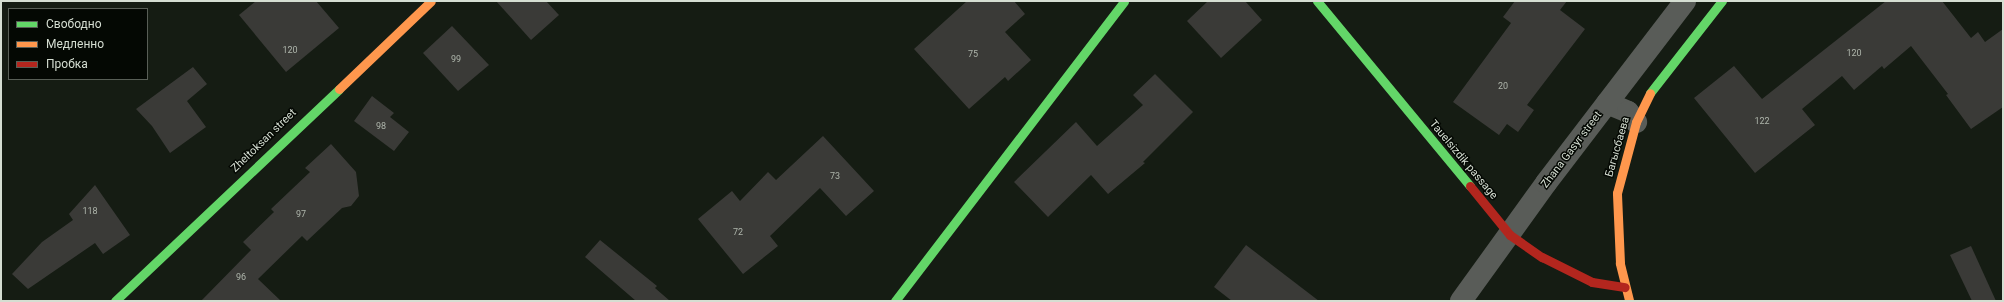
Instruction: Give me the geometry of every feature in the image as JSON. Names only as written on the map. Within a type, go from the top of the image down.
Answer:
[{"type":"street","name":"Zheltoksan street","points":[[115,301],[431,1]]},
{"type":"street","points":[[896,301],[1124,1]]},
{"type":"street","name":"Tauelsizdik passage","points":[[1317,1],[1510,235],[1542,257],[1592,282],[1625,287]]},
{"type":"street","name":"Zhana Gasyr street","points":[[1460,301],[1607,103],[1686,1]]},
{"type":"street","name":"Багысбаева","points":[[1630,301],[1625,287],[1620,263],[1617,192],[1636,122],[1652,90],[1722,1]]},
{"type":"street","points":[[1607,103],[1628,112],[1636,122]]},
{"type":"building","points":[[256,1],[316,1],[339,28],[286,72],[239,15]]},
{"type":"building","points":[[496,1],[546,1],[559,15],[531,40]]},
{"type":"building","points":[[967,1],[1014,1],[1025,14],[1005,32],[1031,60],[1008,81],[1005,77],[969,109],[914,49]]},
{"type":"building","points":[[1208,1],[1245,1],[1262,20],[1221,58],[1187,21]]},
{"type":"building","points":[[1515,1],[1567,1],[1560,10],[1585,29],[1527,105],[1534,110],[1518,132],[1507,124],[1499,135],[1453,102],[1511,23],[1503,17]]},
{"type":"building","points":[[1886,1],[1942,1],[1971,38],[1978,32],[1985,42],[2003,29],[2003,107],[1971,129],[1946,95],[1948,94],[1911,46],[1884,69],[1882,66],[1854,90],[1842,76],[1802,109],[1815,125],[1755,173],[1694,98],[1734,66],[1762,99]]},
{"type":"building","points":[[452,26],[489,65],[458,91],[423,53]]},
{"type":"building","points":[[193,67],[207,84],[187,101],[206,127],[170,153],[152,126],[136,109]]},
{"type":"building","points":[[1155,74],[1193,112],[1143,162],[1145,163],[1108,194],[1091,175],[1048,217],[1014,182],[1076,122],[1097,146],[1143,105],[1133,95]]},
{"type":"building","points":[[372,96],[394,113],[390,117],[409,132],[394,151],[354,121]]},
{"type":"building","points":[[823,136],[874,191],[846,216],[820,188],[770,236],[778,246],[743,274],[698,219],[732,191],[740,201],[768,172],[776,180]]},
{"type":"building","points":[[331,144],[356,172],[359,196],[351,206],[342,208],[307,241],[302,236],[258,279],[281,301],[201,301],[251,250],[243,242],[274,212],[271,209],[310,172],[305,168]]},
{"type":"building","points":[[95,185],[130,235],[103,254],[95,243],[28,289],[12,274],[42,242],[73,220],[69,214]]},
{"type":"building","points":[[600,240],[657,286],[655,288],[670,301],[636,301],[585,257]]},
{"type":"building","points":[[1246,245],[1319,301],[1232,301],[1214,287]]},
{"type":"building","points":[[1971,246],[1996,301],[1972,301],[1950,255]]},
{"type":"traffic: fast","points":[[895,301],[1124,1]]},
{"type":"traffic: fast","points":[[1317,1],[1470,186]]},
{"type":"traffic: fast","points":[[1650,93],[1722,1]]},
{"type":"traffic: fast","points":[[115,301],[339,89]]},
{"type":"traffic: slow","points":[[339,89],[431,1]]},
{"type":"traffic: slow","points":[[1629,300],[1620,263],[1617,193],[1636,122],[1650,93]]},
{"type":"traffic: jam","points":[[1470,186],[1510,235],[1542,257],[1592,282],[1625,287]]}]
